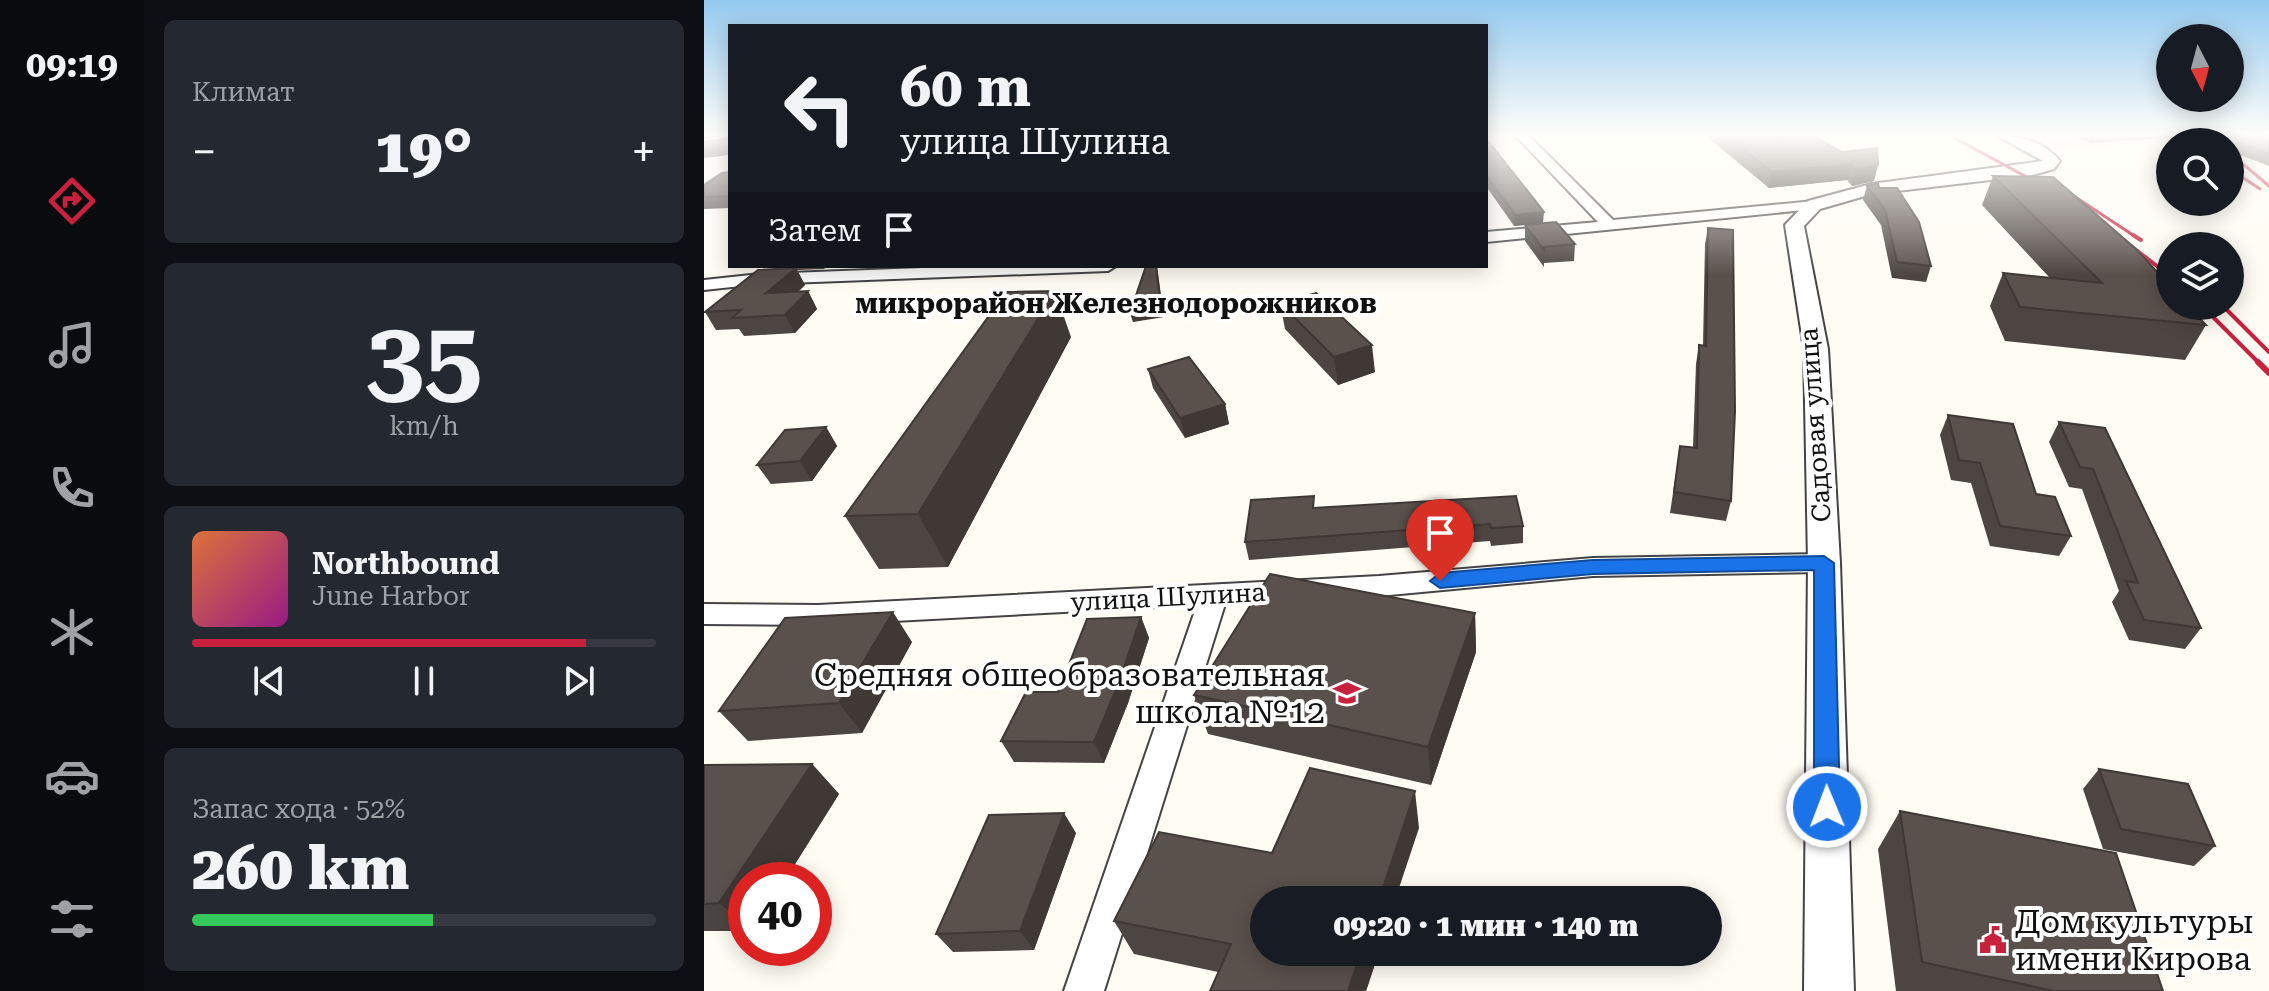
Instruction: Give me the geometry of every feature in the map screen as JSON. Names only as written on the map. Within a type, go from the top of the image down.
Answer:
[{"type":"street","points":[[1568,182],[1608,223]]},
{"type":"street","points":[[1488,237],[1814,205],[1871,189],[1929,182]]},
{"type":"street","name":"Садовая улица","points":[[1814,205],[1794,225],[1816,349],[1824,563],[1829,991]]},
{"type":"street","points":[[704,285],[764,272],[993,268]]},
{"type":"street","name":"улица Шулина","points":[[704,614],[818,615],[1214,595],[1379,586],[1593,567],[1824,563]]},
{"type":"street","points":[[1084,991],[1214,595]]},
{"type":"building","points":[[728,182],[728,196],[704,197],[704,185]]},
{"type":"building","points":[[1491,182],[1521,182],[1544,212],[1515,215]]},
{"type":"building","points":[[1999,182],[2059,182],[2136,249],[2156,271],[2156,320],[2201,320],[2206,325],[2020,307],[2003,273],[2102,283]]},
{"type":"building","points":[[1878,183],[1879,188],[1897,188],[1919,222],[1931,266],[1897,262],[1885,210],[1867,186]]},
{"type":"building","points":[[1556,222],[1575,244],[1544,247],[1544,250],[1525,225]]},
{"type":"building","points":[[1708,228],[1733,230],[1735,411],[1731,501],[1674,492],[1680,446],[1697,448],[1699,345],[1706,346]]},
{"type":"building","points":[[796,268],[766,293],[808,291],[785,315],[732,318],[741,310],[705,312],[758,270]]},
{"type":"building","points":[[1145,268],[1156,268],[1161,308],[1130,313]]},
{"type":"building","points":[[1055,291],[918,514],[845,516],[1006,292]]},
{"type":"building","points":[[1316,293],[1372,345],[1334,357],[1280,303]]},
{"type":"building","points":[[1189,357],[1225,404],[1180,418],[1148,369]]},
{"type":"building","points":[[1948,415],[2013,424],[2036,494],[2055,497],[2071,536],[2000,526],[1980,463],[1959,460]]},
{"type":"building","points":[[2059,422],[2105,428],[2201,628],[2144,620],[2126,581],[2138,583],[2093,469],[2080,467]]},
{"type":"building","points":[[826,427],[800,461],[757,465],[785,430]]},
{"type":"building","points":[[1314,496],[1313,508],[1516,496],[1523,526],[1491,528],[1490,524],[1245,542],[1251,500]]},
{"type":"building","name":"Средняя общеобразовательная школа №12","points":[[1270,574],[1475,613],[1428,747],[1194,695]]},
{"type":"building","points":[[893,612],[839,703],[719,711],[785,618]]},
{"type":"building","points":[[1141,617],[1094,742],[1001,741],[1026,692],[1058,692],[1087,619]]},
{"type":"building","points":[[812,764],[746,862],[728,862],[728,890],[719,903],[704,904],[704,765]]},
{"type":"building","points":[[1310,768],[1415,791],[1384,886],[1250,886],[1250,966],[1356,966],[1348,991],[1210,991],[1231,944],[1114,921],[1159,832],[1272,853]]},
{"type":"building","points":[[2099,769],[2188,784],[2215,846],[2121,829]]},
{"type":"building","points":[[1900,811],[2116,853],[2163,991],[2054,991],[1922,962]]},
{"type":"building","points":[[1064,813],[1020,931],[936,934],[989,815]]},
{"type":"railway","points":[[2036,182],[2047,188]]},
{"type":"railway","points":[[2250,182],[2260,189]]},
{"type":"railway","points":[[2265,182],[2269,186]]},
{"type":"railway","points":[[2057,185],[2136,237]]},
{"type":"railway","points":[[2133,235],[2141,240]]},
{"type":"railway","points":[[2123,240],[2156,265]]},
{"type":"railway","points":[[2216,320],[2269,373]]},
{"type":"railway","points":[[2237,320],[2269,352]]},
{"type":"place","name":"Средняя общеобразовательная школа №12","points":[[1347,693]]},
{"type":"place","name":"Дом культуры имени Кирова","points":[[1993,940]]},
{"type":"district","name":"микрорайон Железнодорожников","points":[[1116,303]]},
{"type":"route","points":[[1440,581],[1593,567],[1824,563],[1827,807]]}]
